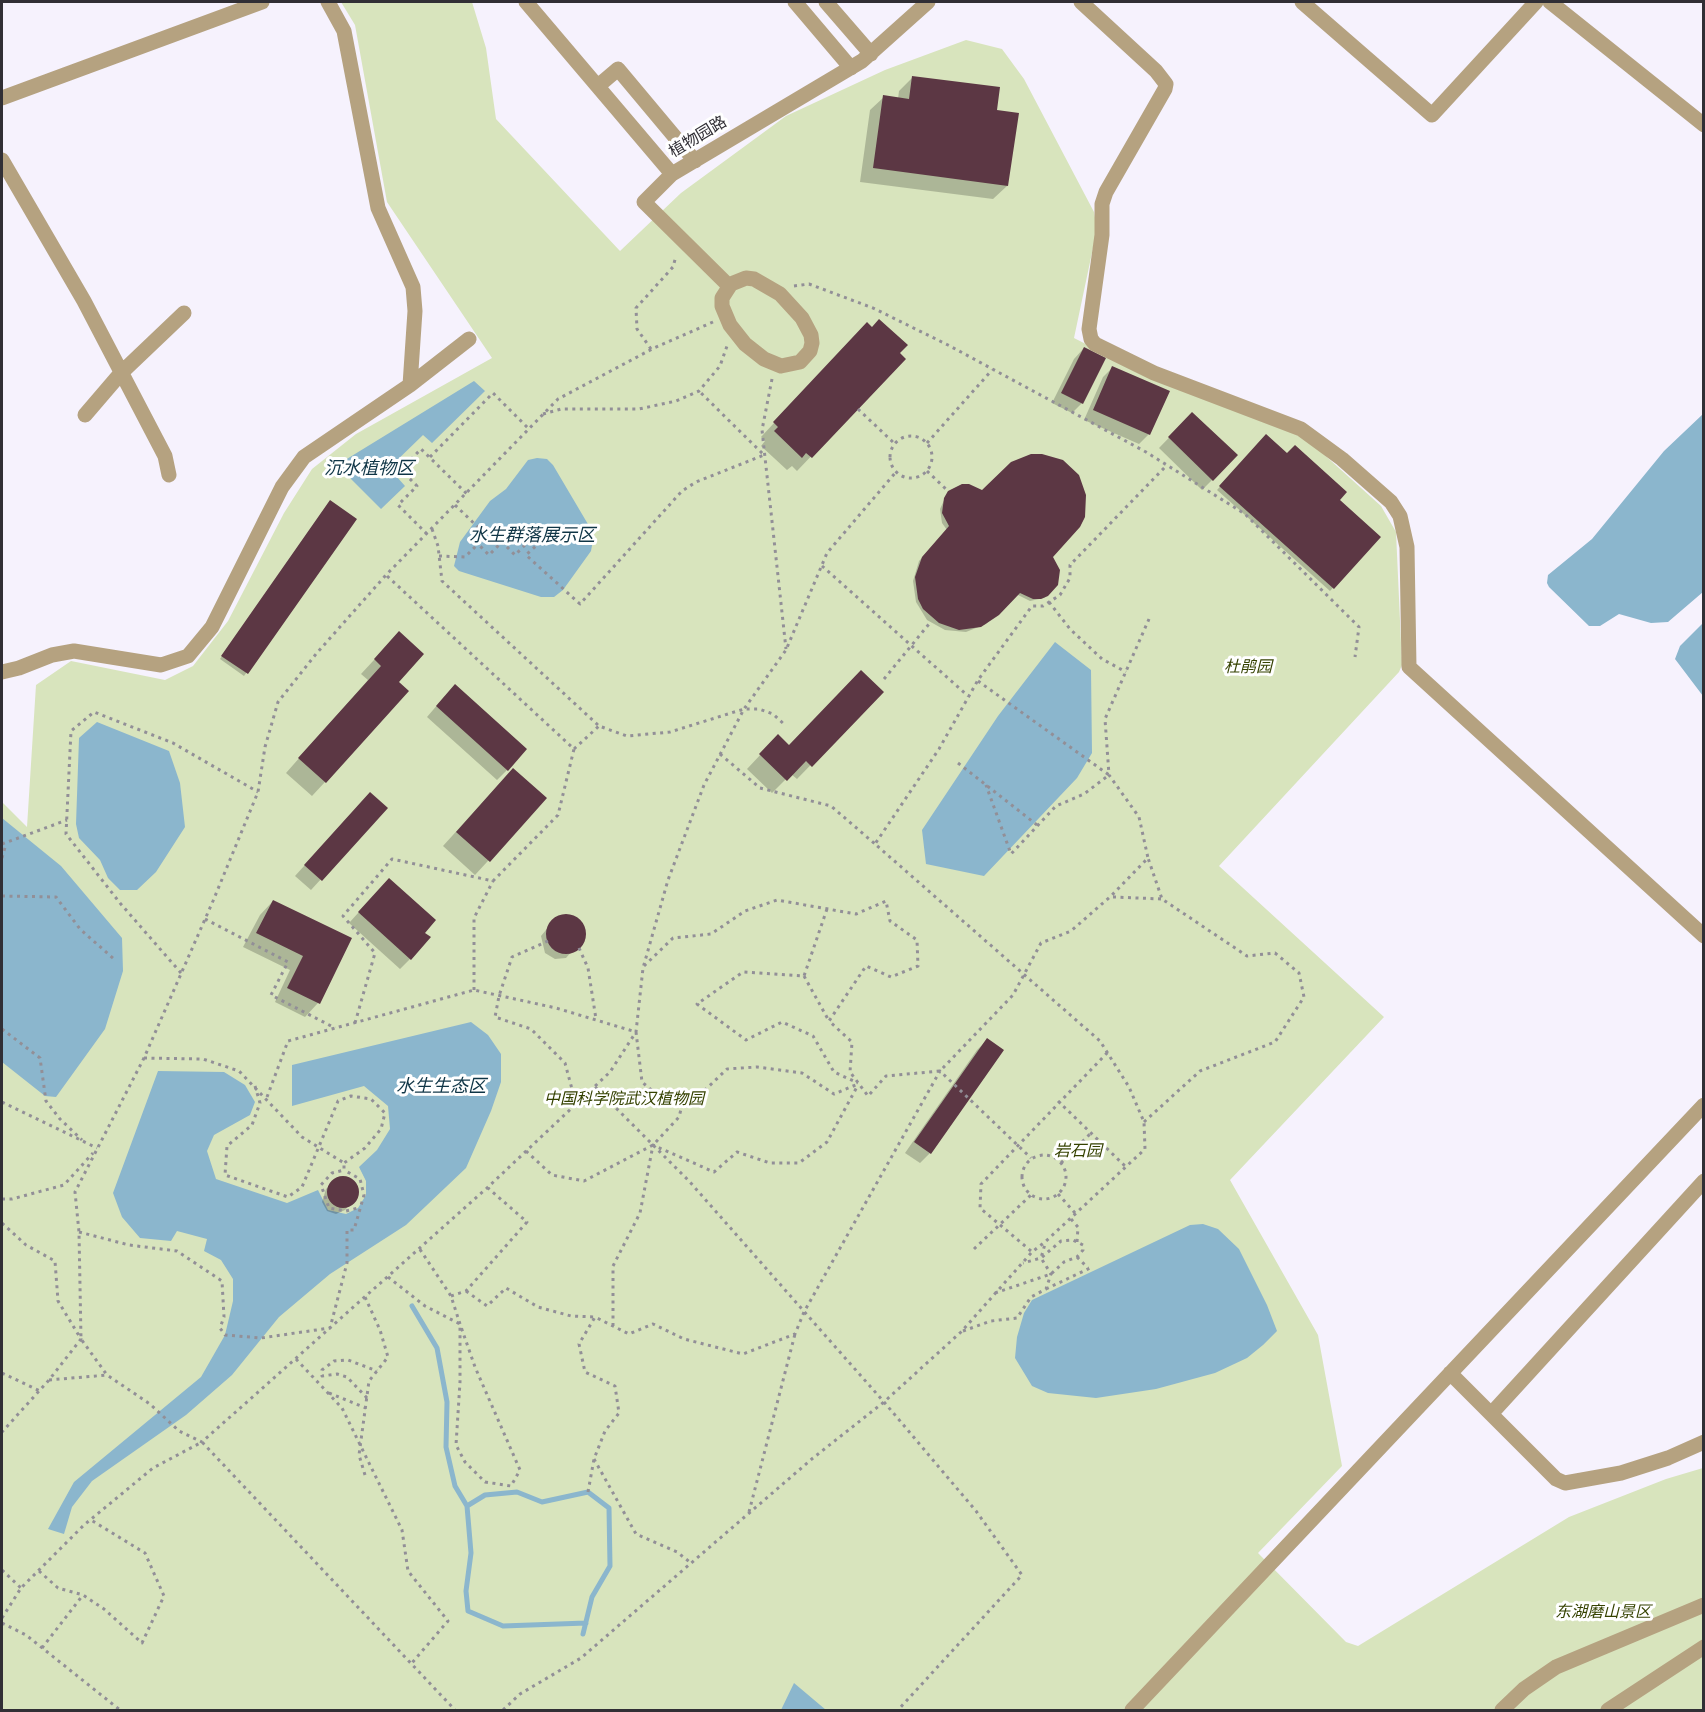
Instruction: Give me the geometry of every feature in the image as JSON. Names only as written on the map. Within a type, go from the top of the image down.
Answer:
[{"type":"street","points":[[2,98],[262,2]]},
{"type":"street","points":[[328,2],[344,31],[378,208],[413,287],[415,311],[410,385]]},
{"type":"street","name":"植物园路","points":[[526,2],[672,174],[851,68],[871,54],[928,2]]},
{"type":"street","points":[[795,2],[851,68]]},
{"type":"street","points":[[826,2],[871,54]]},
{"type":"street","points":[[1082,2],[1156,71],[1166,84],[1110,183],[1102,204],[1102,235],[1089,329],[1091,339],[1095,344],[1154,373],[1301,429],[1342,459],[1391,502],[1400,516],[1407,547],[1409,668],[1704,936]]},
{"type":"street","points":[[1302,2],[1432,115],[1536,2]]},
{"type":"street","points":[[1550,2],[1704,126]]},
{"type":"street","points":[[598,86],[618,69],[695,161]]},
{"type":"street","points":[[2,160],[84,301],[165,456],[169,475]]},
{"type":"street","points":[[672,174],[644,202],[729,286]]},
{"type":"street","points":[[754,279],[780,294],[802,318],[811,335],[810,351],[806,358],[794,365],[775,364],[745,344],[730,325],[722,306],[722,298],[729,286],[738,280],[754,279]]},
{"type":"street","points":[[85,415],[121,373],[184,313]]},
{"type":"street","points":[[2,672],[52,655],[74,651],[161,665],[188,656],[212,627],[282,487],[304,457],[410,385],[469,339]]},
{"type":"street","points":[[1132,1710],[1704,1105]]},
{"type":"street","points":[[1491,1414],[1704,1181]]},
{"type":"street","points":[[1450,1373],[1556,1479],[1565,1483],[1621,1473],[1668,1458],[1704,1442]]},
{"type":"street","points":[[1502,1710],[1524,1689],[1556,1667],[1704,1605]]},
{"type":"street","points":[[1608,1710],[1704,1647]]},
{"type":"path","points":[[651,349],[637,329],[636,308],[673,267],[682,240]]},
{"type":"path","points":[[787,288],[809,284],[873,309],[1033,390],[1167,465],[1245,514],[1338,603],[1359,627],[1355,657]]},
{"type":"path","points":[[2,1432],[40,1391],[81,1339],[79,1232],[75,1192],[144,1058],[258,792],[265,747],[278,702],[316,654],[386,575],[558,399],[651,349],[724,318]]},
{"type":"path","points":[[543,414],[561,409],[639,409],[676,401],[699,391],[720,366],[727,346],[726,336]]},
{"type":"path","points":[[775,364],[762,430],[786,650]]},
{"type":"path","points":[[927,443],[992,370]]},
{"type":"path","points":[[699,391],[764,455]]},
{"type":"path","points":[[430,457],[493,393],[530,429]]},
{"type":"path","points":[[858,409],[895,444]]},
{"type":"path","points":[[908,437],[915,437],[927,443],[932,457],[927,471],[916,478],[909,478],[896,472],[890,457],[895,444],[908,437]]},
{"type":"path","points":[[427,534],[398,504],[417,486],[401,470],[422,449],[467,494]]},
{"type":"path","points":[[456,505],[484,533],[475,542],[489,555],[502,542],[514,555],[531,539],[537,545],[526,555],[580,604],[682,491],[696,482],[764,455]]},
{"type":"path","points":[[875,844],[939,748],[978,680],[1032,606],[1043,606],[1060,595],[1070,578],[1070,565],[1167,465]]},
{"type":"path","points":[[927,471],[948,491]]},
{"type":"path","points":[[859,1084],[834,1094],[801,1073],[757,1067],[727,1069],[705,1090],[662,1099],[642,1082],[636,1032],[643,968],[668,880],[704,785],[744,709],[786,650],[827,553],[896,472]]},
{"type":"path","points":[[432,529],[442,581],[599,726],[627,736],[670,732],[744,709],[759,709],[773,714],[786,726]]},
{"type":"path","points":[[439,556],[465,557],[478,544]]},
{"type":"path","points":[[822,566],[969,697]]},
{"type":"path","points":[[386,575],[574,748]]},
{"type":"path","points":[[1049,602],[1070,629],[1094,651],[1126,672]]},
{"type":"path","points":[[1109,775],[1105,719],[1149,619]]},
{"type":"path","points":[[884,679],[929,624]]},
{"type":"path","points":[[978,680],[1109,775],[1139,817],[1148,858],[1162,899]]},
{"type":"path","points":[[182,973],[120,903],[66,834],[70,731],[94,712],[172,742],[258,792]]},
{"type":"path","points":[[474,990],[474,918],[493,881],[558,815],[574,748],[599,726]]},
{"type":"path","points":[[503,1710],[520,1694],[581,1658],[749,1513],[884,1402],[961,1332],[1032,1252],[1145,1149],[1144,1122],[1129,1087],[1100,1041],[831,806],[760,788],[720,754]]},
{"type":"path","points":[[958,763],[1037,825]]},
{"type":"path","points":[[986,785],[1011,854],[1056,806],[1084,794],[1109,775]]},
{"type":"path","points":[[2,858],[4,844],[67,820]]},
{"type":"path","points":[[749,1513],[795,1334],[804,1312],[940,1071],[1013,995],[1041,944],[1071,931],[1111,897],[1148,858]]},
{"type":"path","points":[[355,1023],[375,953],[342,916],[392,859],[493,881]]},
{"type":"path","points":[[2,896],[56,897],[80,929],[115,960]]},
{"type":"path","points":[[1111,897],[1162,899],[1246,956],[1275,953],[1299,974],[1304,997],[1275,1042],[1200,1071],[1144,1122]]},
{"type":"path","points":[[643,968],[673,938],[711,934],[745,911],[777,900],[856,914],[886,901],[890,921],[917,940],[918,966],[891,977],[866,966],[829,1021]]},
{"type":"path","points":[[827,909],[804,976],[829,1021],[852,1042],[850,1072],[868,1096],[886,1076],[940,1071],[1030,1158]]},
{"type":"path","points":[[205,919],[288,962],[271,995],[335,1028]]},
{"type":"path","points":[[548,941],[512,957],[499,996],[495,1017],[531,1029],[565,1063],[576,1104]]},
{"type":"path","points":[[579,948],[588,968],[596,1020]]},
{"type":"path","points":[[804,976],[743,972],[697,1004],[746,1040],[782,1022],[813,1036],[834,1072],[859,1084]]},
{"type":"path","points":[[267,1097],[288,1041],[474,990],[636,1032]]},
{"type":"path","points":[[2,1029],[40,1058],[46,1101],[60,1119],[85,1142]]},
{"type":"path","points":[[120,1710],[114,1708],[26,1635],[2,1620],[21,1588],[91,1520],[153,1468],[202,1442],[488,1188],[610,1072],[636,1032]]},
{"type":"path","points":[[1032,1252],[980,1208],[981,1184],[1058,1101],[1108,1052]]},
{"type":"path","points":[[144,1058],[203,1059],[239,1071],[267,1097],[302,1137],[344,1163]]},
{"type":"path","points":[[653,1145],[714,1172],[737,1152],[770,1163],[799,1163],[827,1142],[859,1084]]},
{"type":"path","points":[[255,1086],[260,1103],[252,1125],[227,1146],[225,1175],[288,1197],[302,1187],[338,1101],[351,1096],[371,1099],[385,1113],[381,1129],[365,1148],[344,1163]]},
{"type":"path","points":[[595,1087],[689,1181],[884,1402],[976,1511],[1022,1575],[897,1710]]},
{"type":"path","points":[[526,1151],[552,1175],[584,1181],[653,1145],[679,1118],[685,1094]]},
{"type":"path","points":[[1058,1101],[1126,1167]]},
{"type":"path","points":[[2,1102],[98,1149]]},
{"type":"path","points":[[2,1107],[12,1108]]},
{"type":"path","points":[[1061,1163],[1091,1133]]},
{"type":"path","points":[[613,1326],[613,1266],[640,1213],[653,1145]]},
{"type":"path","points":[[2,1199],[12,1199],[63,1185],[98,1149]]},
{"type":"path","points":[[1045,1154],[1053,1156],[1061,1163],[1066,1174],[1066,1181],[1058,1194],[1044,1199],[1031,1195],[1022,1184],[1022,1170],[1030,1158],[1045,1154]]},
{"type":"path","points":[[344,1163],[344,1170]]},
{"type":"path","points":[[330,1328],[346,1263],[347,1230],[354,1230],[358,1208],[364,1195],[364,1186],[354,1174],[344,1170],[332,1173],[321,1185],[329,1208],[345,1211],[358,1208]]},
{"type":"path","points":[[451,1296],[466,1291],[527,1222],[488,1188]]},
{"type":"path","points":[[1058,1194],[1076,1214]]},
{"type":"path","points":[[974,1249],[1031,1195]]},
{"type":"path","points":[[1070,1219],[1078,1227],[1077,1242]]},
{"type":"path","points":[[2,1223],[26,1245],[55,1261],[58,1301],[81,1339],[107,1375],[150,1404],[180,1431],[202,1442],[455,1710]]},
{"type":"path","points":[[79,1232],[129,1245],[177,1251],[222,1281],[224,1317],[220,1328],[225,1335],[261,1338],[330,1328]]},
{"type":"path","points":[[994,1293],[1051,1274],[1064,1262],[1077,1257],[1083,1250],[1083,1245],[1077,1242],[1061,1241],[1041,1258],[1021,1263]]},
{"type":"path","points":[[1045,1242],[1041,1258],[1051,1274]]},
{"type":"path","points":[[419,1248],[451,1296],[475,1367],[520,1470],[512,1486],[485,1482],[465,1462],[456,1445],[460,1382],[460,1324]]},
{"type":"path","points":[[961,1332],[991,1322],[1017,1318],[1031,1297],[1091,1268],[1077,1257]]},
{"type":"path","points":[[1046,1289],[1051,1274]]},
{"type":"path","points":[[388,1277],[425,1306],[460,1324]]},
{"type":"path","points":[[466,1291],[487,1306],[506,1288],[538,1307],[571,1316],[595,1317],[629,1334],[652,1324],[684,1339],[743,1354],[795,1334]]},
{"type":"path","points":[[365,1297],[380,1330],[388,1357],[369,1381],[359,1455],[365,1475]]},
{"type":"path","points":[[588,1492],[594,1459],[604,1431],[619,1413],[615,1386],[585,1372],[579,1344],[595,1317]]},
{"type":"path","points":[[296,1359],[342,1408],[402,1530],[408,1571],[448,1621],[411,1664]]},
{"type":"path","points":[[367,1398],[347,1377],[337,1374],[322,1376],[322,1370],[334,1361],[348,1360],[377,1371]]},
{"type":"path","points":[[2,1373],[40,1391]]},
{"type":"path","points":[[49,1380],[107,1375]]},
{"type":"path","points":[[326,1392],[366,1408]]},
{"type":"path","points":[[594,1459],[636,1534],[677,1552],[691,1563]]},
{"type":"path","points":[[39,1571],[58,1588],[83,1595],[104,1609],[142,1643],[164,1596],[145,1553],[91,1520]]},
{"type":"path","points":[[2,1570],[21,1588]]},
{"type":"path","points":[[42,1648],[83,1595]]},
{"type":"green space","name":"中国科学院武汉植物园","points":[[341,2],[472,2],[486,48],[496,119],[620,251],[681,193],[786,116],[885,70],[966,40],[1002,49],[1024,79],[1094,212],[1097,229],[1074,338],[1164,384],[1267,420],[1309,441],[1381,506],[1396,532],[1402,665],[1399,672],[1219,866],[1384,1017],[1230,1180],[1318,1335],[1342,1466],[1258,1553],[1346,1642],[1358,1646],[1569,1517],[1666,1479],[1703,1468],[1703,1710],[2,1710],[2,802],[27,827],[36,685],[71,661],[165,680],[193,666],[228,621],[284,513],[312,469],[356,434],[492,358],[387,202],[355,25]]},
{"type":"water","name":"沉水植物区","points":[[474,381],[485,391],[432,443],[423,435],[389,468],[405,486],[381,509],[337,465]]},
{"type":"water","points":[[1703,414],[1703,592],[1668,622],[1651,623],[1619,614],[1600,626],[1589,626],[1549,587],[1548,575],[1592,539],[1664,451]]},
{"type":"water","name":"水生群落展示区","points":[[547,459],[553,465],[592,531],[591,551],[563,590],[554,597],[541,597],[459,571],[454,566],[460,542],[490,501],[506,489],[528,460]]},
{"type":"water","points":[[1703,623],[1703,696],[1675,659],[1680,646]]},
{"type":"water","points":[[1055,642],[1091,670],[1092,753],[1077,778],[984,876],[926,864],[922,830],[998,716]]},
{"type":"water","points":[[97,722],[169,751],[180,783],[185,827],[156,872],[137,890],[120,890],[108,878],[100,860],[79,838],[76,824],[79,738]]},
{"type":"water","points":[[2,818],[61,866],[122,938],[123,971],[105,1029],[56,1097],[45,1096],[2,1062]]},
{"type":"water","name":"水生生态区","points":[[471,1022],[488,1035],[501,1054],[501,1082],[466,1168],[406,1225],[330,1274],[279,1317],[232,1375],[186,1415],[92,1481],[72,1507],[64,1534],[48,1529],[74,1482],[201,1377],[225,1335],[233,1301],[233,1279],[221,1260],[204,1251],[207,1239],[177,1231],[171,1241],[140,1238],[122,1217],[113,1193],[158,1071],[224,1072],[245,1085],[255,1102],[250,1115],[214,1135],[207,1151],[216,1179],[287,1203],[318,1190],[328,1210],[346,1214],[358,1208],[366,1195],[366,1181],[359,1167],[377,1150],[390,1129],[388,1106],[364,1086],[292,1106],[292,1065]]},
{"type":"water","points":[[1203,1224],[1218,1229],[1239,1249],[1267,1305],[1277,1331],[1263,1345],[1247,1358],[1215,1373],[1156,1389],[1096,1398],[1048,1393],[1032,1386],[1015,1358],[1017,1337],[1024,1313],[1032,1300],[1190,1225]]},
{"type":"water","points":[[794,1683],[826,1710],[781,1710]]},
{"type":"building","points":[[912,76],[1000,87],[997,110],[1019,113],[1008,186],[873,168],[883,95],[909,99]]},
{"type":"building","points":[[879,319],[908,345],[900,353],[906,359],[812,458],[806,453],[802,458],[774,431],[778,427],[773,422],[867,322],[872,327]]},
{"type":"building","points":[[1084,347],[1106,358],[1083,404],[1061,393]]},
{"type":"building","points":[[1112,366],[1170,391],[1150,435],[1093,410]]},
{"type":"building","points":[[1192,412],[1238,455],[1213,481],[1168,437]]},
{"type":"building","points":[[1266,434],[1287,453],[1295,445],[1347,492],[1340,500],[1381,537],[1334,589],[1219,486]]},
{"type":"building","points":[[1031,454],[1042,454],[1063,460],[1079,475],[1086,495],[1085,517],[1080,527],[1053,557],[1060,570],[1058,585],[1048,596],[1041,599],[1033,599],[1020,593],[999,615],[981,627],[959,630],[939,623],[923,609],[918,599],[915,577],[922,557],[949,526],[942,513],[944,498],[948,491],[962,484],[969,484],[982,490],[1011,462]]},
{"type":"building","points":[[330,500],[357,519],[248,674],[221,656]]},
{"type":"building","points":[[399,631],[424,654],[399,682],[409,691],[326,783],[298,758],[381,666],[374,659]]},
{"type":"building","points":[[861,670],[884,692],[812,767],[806,761],[787,781],[759,754],[778,734],[789,745]]},
{"type":"building","points":[[455,684],[527,749],[508,771],[436,706]]},
{"type":"building","points":[[513,768],[547,798],[490,862],[456,832]]},
{"type":"building","points":[[370,792],[388,808],[322,881],[304,865]]},
{"type":"building","points":[[389,878],[436,920],[425,933],[431,937],[411,960],[358,912]]},
{"type":"building","points":[[273,900],[352,938],[320,1004],[287,988],[303,956],[256,933]]},
{"type":"building","points":[[566,914],[580,920],[586,934],[580,948],[566,954],[552,948],[546,934],[552,920]]},
{"type":"building","points":[[987,1038],[1004,1050],[931,1154],[914,1142]]},
{"type":"building","points":[[343,1176],[354,1181],[359,1192],[354,1203],[343,1208],[332,1203],[327,1192],[332,1181]]},
{"type":"waterway","points":[[412,1306],[437,1348],[447,1402],[446,1447],[455,1486],[467,1506],[471,1553],[466,1591],[468,1611],[503,1626],[586,1623]]},
{"type":"waterway","points":[[467,1506],[485,1495],[517,1492],[542,1502],[588,1492],[609,1508],[610,1566],[592,1597],[583,1634]]},
{"type":"park label","name":"杜鹃园","points":[[1248,667]]},
{"type":"park label","name":"岩石园","points":[[1078,1151]]},
{"type":"park label","name":"东湖磨山景区","points":[[1603,1612]]}]
